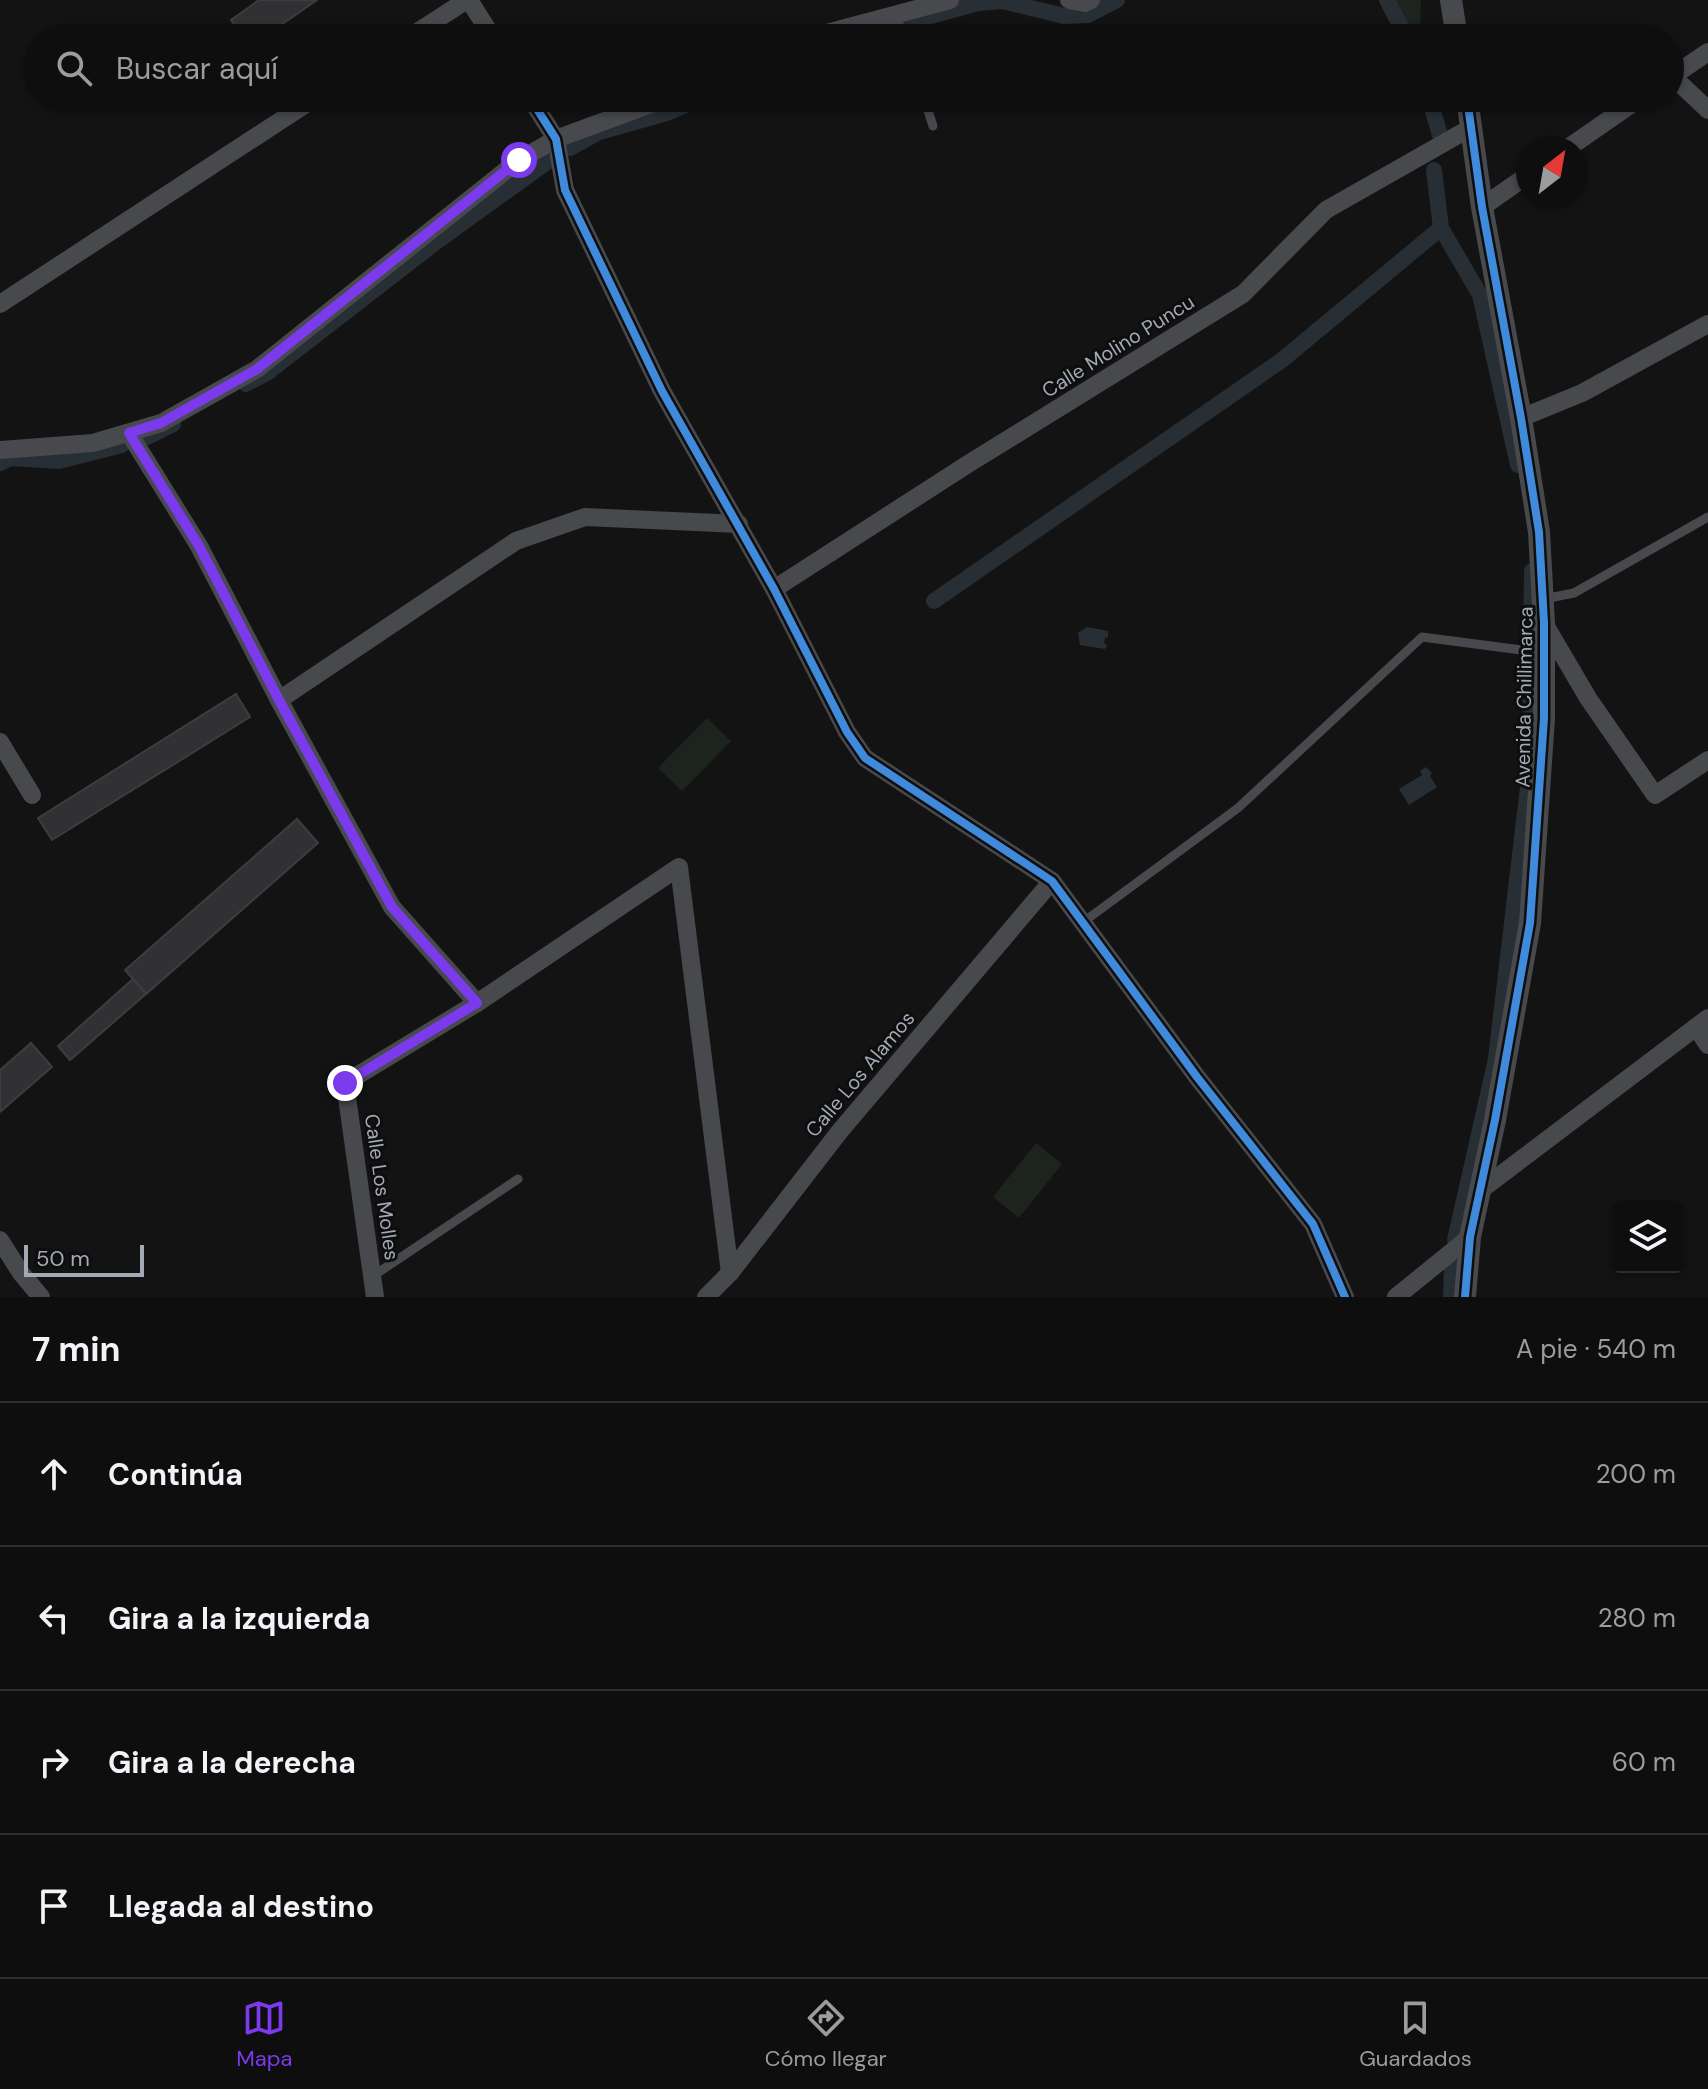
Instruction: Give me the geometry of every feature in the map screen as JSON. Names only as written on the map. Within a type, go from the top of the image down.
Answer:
[{"type":"street","points":[[430,24],[468,0],[484,24]]},
{"type":"street","points":[[859,24],[950,0]]},
{"type":"street","points":[[1069,0],[1085,3],[1091,0]]},
{"type":"street","points":[[1451,0],[1455,24]]},
{"type":"street","points":[[1684,68],[1708,52]]},
{"type":"street","points":[[1684,89],[1708,110]]},
{"type":"street","points":[[0,304],[294,112]]},
{"type":"street","points":[[539,112],[556,139],[565,190],[662,391],[739,524],[847,732],[865,758],[1052,881],[1197,1077],[1313,1224],[1345,1297]]},
{"type":"street","points":[[0,450],[93,443],[161,423],[257,369],[519,160],[556,139],[629,112]]},
{"type":"street","name":"Avenida Chillimarca","points":[[1465,1297],[1470,1237],[1495,1120],[1530,923],[1544,718],[1544,623],[1539,532],[1482,207],[1469,112]]},
{"type":"street","points":[[1585,136],[1620,112]]},
{"type":"street","name":"Calle Molino Puncu","points":[[774,589],[1243,294],[1326,210],[1472,127]]},
{"type":"street","points":[[1482,207],[1516,183]]},
{"type":"street","points":[[1521,418],[1582,393],[1708,324]]},
{"type":"street","points":[[129,433],[199,546],[392,907],[477,1003],[679,867],[730,1273]]},
{"type":"street","points":[[279,700],[516,541],[585,517],[739,524]]},
{"type":"street","points":[[1544,623],[1588,698],[1655,795],[1708,760]]},
{"type":"street","points":[[0,742],[32,795]]},
{"type":"street","name":"Calle Los Alamos","points":[[706,1297],[730,1273],[840,1131],[1052,881]]},
{"type":"street","name":"Calle Los Molles","points":[[375,1297],[345,1083],[477,1003]]},
{"type":"street","points":[[1478,1192],[1702,1022],[1708,1045]]},
{"type":"street","points":[[1396,1297],[1470,1237]]},
{"type":"street","points":[[0,1240],[41,1297]]},
{"type":"lane","points":[[896,14],[899,24]]},
{"type":"lane","points":[[928,112],[933,126]]},
{"type":"lane","points":[[1541,600],[1574,593],[1708,517]]},
{"type":"lane","points":[[1082,923],[1238,808],[1422,637],[1544,653]]},
{"type":"lane","points":[[373,1276],[518,1179]]},
{"type":"shaded area","points":[[1393,0],[1421,0],[1420,24],[1407,24]]},
{"type":"shaded area","points":[[1087,627],[1108,631],[1105,649],[1080,645],[1078,633]]},
{"type":"shaded area","points":[[707,718],[731,741],[682,791],[658,768]]},
{"type":"shaded area","points":[[1426,767],[1437,787],[1409,805],[1399,789],[1422,775],[1420,771]]},
{"type":"shaded area","points":[[1036,1143],[1062,1164],[1019,1218],[993,1197]]},
{"type":"building","points":[[259,0],[317,0],[282,24],[234,24],[231,20]]},
{"type":"building","points":[[236,694],[250,717],[52,840],[38,818]]},
{"type":"building","points":[[297,819],[318,843],[146,994],[125,970]]},
{"type":"building","points":[[133,979],[146,994],[70,1060],[58,1046]]},
{"type":"building","points":[[31,1043],[52,1067],[0,1112],[0,1070]]},
{"type":"waterway","points":[[912,21],[978,3],[1002,1],[1064,16],[1088,15],[1117,0]]},
{"type":"waterway","points":[[1387,0],[1400,24]]},
{"type":"waterway","points":[[570,148],[599,132],[669,112]]},
{"type":"waterway","points":[[1433,112],[1440,135]]},
{"type":"waterway","points":[[246,384],[267,373],[436,242],[547,162]]},
{"type":"waterway","points":[[1434,170],[1441,228],[1480,295],[1518,465]]},
{"type":"waterway","points":[[934,601],[1282,360],[1441,228]]},
{"type":"waterway","points":[[147,437],[173,424]]},
{"type":"waterway","points":[[0,463],[10,458],[59,461],[122,445]]},
{"type":"waterway","points":[[1531,644],[1532,571]]},
{"type":"waterway","points":[[1530,660],[1531,714]]},
{"type":"waterway","points":[[1455,1240],[1496,1059],[1532,733]]},
{"type":"waterway","points":[[1451,1297],[1452,1267]]},
{"type":"cycle path","points":[[539,112],[556,139],[565,190],[662,391],[774,589],[847,732],[865,758],[1052,881],[1197,1077],[1313,1224],[1345,1297]]},
{"type":"cycle path","points":[[1465,1297],[1470,1237],[1495,1120],[1530,923],[1544,718],[1544,623],[1539,532],[1482,207],[1469,112]]},
{"type":"route","points":[[345,1083],[477,1003],[392,907],[199,546],[129,433],[161,423],[257,369],[519,160]]}]
